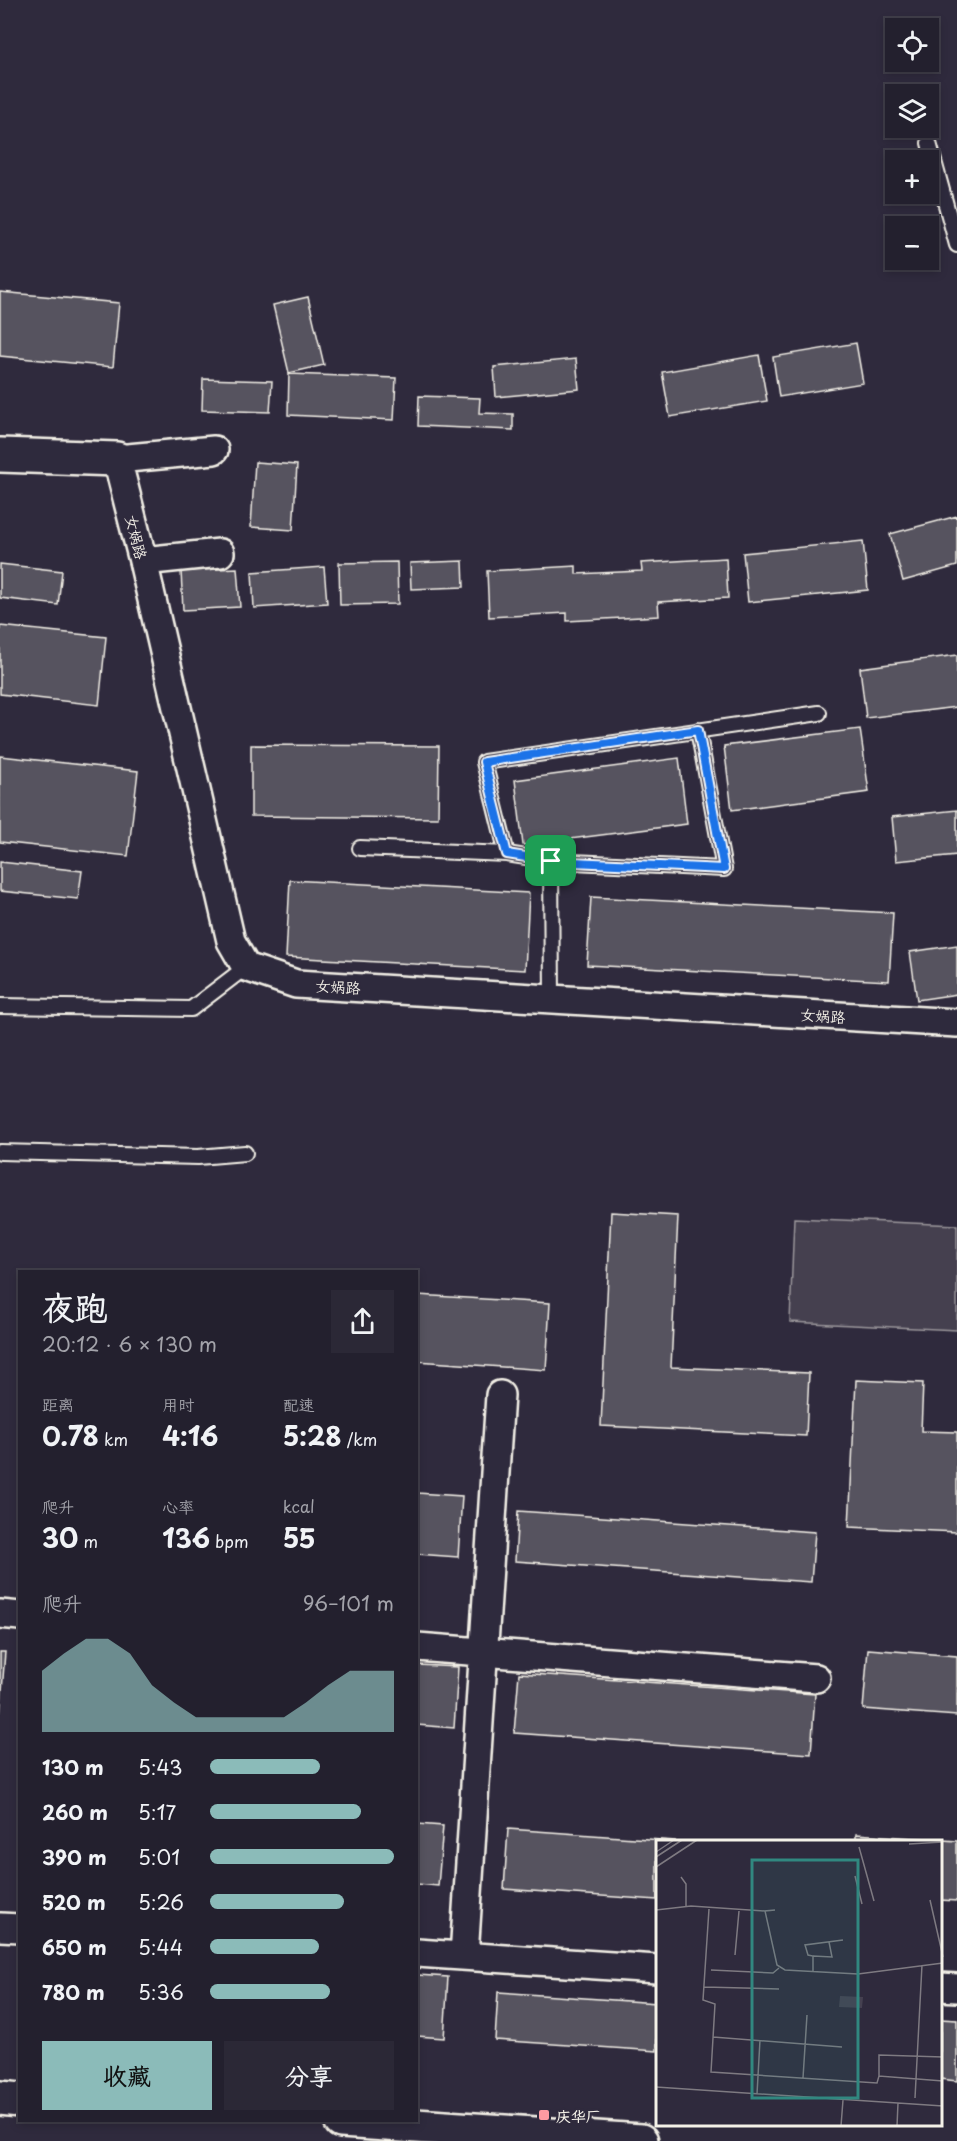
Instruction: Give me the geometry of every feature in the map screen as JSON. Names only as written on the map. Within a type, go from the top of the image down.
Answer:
[{"type":"street","points":[[0,455],[117,459],[214,450]]},
{"type":"street","name":"女娲路","points":[[117,459],[143,561],[231,941],[246,967],[296,984],[957,1023]]},
{"type":"street","points":[[143,561],[220,553]]},
{"type":"street","points":[[464,1956],[500,1395]]},
{"type":"street","points":[[0,1614],[18,1616]]},
{"type":"street","points":[[418,1647],[816,1678]]},
{"type":"street","points":[[0,1927],[18,1928]]},
{"type":"street","points":[[418,1953],[656,1969]]},
{"type":"street","points":[[942,1987],[957,1988]]},
{"type":"street","points":[[0,2098],[18,2100]]},
{"type":"street","points":[[356,2122],[641,2141]]},
{"type":"lane","points":[[929,143],[957,245]]},
{"type":"lane","points":[[507,854],[484,762],[819,713]]},
{"type":"lane","points":[[360,848],[507,854],[551,861],[724,869],[698,730]]},
{"type":"lane","points":[[551,861],[552,998]]},
{"type":"lane","points":[[0,1006],[190,1009],[246,967]]},
{"type":"lane","points":[[0,1152],[198,1157],[245,1153]]},
{"type":"shaded area","points":[[794,1218],[957,1225],[957,1330],[790,1322]]},
{"type":"building","points":[[0,292],[119,303],[113,367],[0,356]]},
{"type":"building","points":[[308,297],[324,365],[289,373],[273,305]]},
{"type":"building","points":[[856,343],[863,383],[779,397],[773,357]]},
{"type":"building","points":[[759,355],[767,401],[670,417],[662,372]]},
{"type":"building","points":[[576,359],[579,389],[496,397],[494,367]]},
{"type":"building","points":[[289,374],[396,378],[394,420],[288,415]]},
{"type":"building","points":[[203,379],[272,381],[270,412],[202,410]]},
{"type":"building","points":[[419,396],[480,398],[479,413],[513,414],[513,430],[418,426]]},
{"type":"building","points":[[255,462],[297,465],[293,530],[251,527]]},
{"type":"building","points":[[957,516],[957,566],[903,581],[890,534]]},
{"type":"building","points":[[863,541],[868,590],[748,602],[743,553]]},
{"type":"building","points":[[726,558],[728,598],[658,602],[659,616],[567,621],[567,613],[489,617],[487,571],[576,566],[576,574],[642,571],[641,563]]},
{"type":"building","points":[[463,561],[464,587],[411,589],[410,563]]},
{"type":"building","points":[[397,562],[398,604],[340,605],[339,563]]},
{"type":"building","points":[[0,564],[62,571],[58,605],[0,598]]},
{"type":"building","points":[[324,567],[327,603],[254,608],[252,572]]},
{"type":"building","points":[[237,568],[240,607],[183,610],[181,571]]},
{"type":"building","points":[[0,626],[106,637],[99,705],[0,694]]},
{"type":"building","points":[[957,655],[957,707],[866,718],[860,668]]},
{"type":"building","points":[[860,729],[869,792],[732,810],[724,746]]},
{"type":"building","points":[[251,745],[439,746],[438,818],[251,816]]},
{"type":"building","points":[[0,756],[138,771],[128,856],[0,842]]},
{"type":"building","points":[[679,758],[687,824],[523,845],[515,780]]},
{"type":"building","points":[[957,810],[957,855],[896,861],[892,817]]},
{"type":"building","points":[[0,862],[82,871],[78,899],[0,891]]},
{"type":"building","points":[[290,880],[529,893],[525,970],[286,957]]},
{"type":"building","points":[[591,897],[893,913],[889,981],[587,965]]},
{"type":"building","points":[[957,945],[957,994],[917,1000],[910,952]]},
{"type":"building","points":[[611,1212],[678,1216],[671,1367],[809,1373],[806,1436],[601,1426]]},
{"type":"building","points":[[418,1295],[550,1303],[546,1370],[418,1361]]},
{"type":"building","points":[[856,1380],[923,1383],[921,1431],[957,1432],[957,1532],[849,1527]]},
{"type":"building","points":[[418,1493],[462,1496],[458,1557],[418,1554]]},
{"type":"building","points":[[518,1511],[815,1532],[811,1582],[515,1561]]},
{"type":"building","points":[[868,1649],[957,1656],[957,1716],[863,1709]]},
{"type":"building","points":[[0,1652],[5,1652],[0,1717]]},
{"type":"building","points":[[418,1665],[458,1667],[454,1728],[418,1725]]},
{"type":"building","points":[[519,1673],[815,1694],[811,1754],[514,1733]]},
{"type":"building","points":[[418,1824],[443,1826],[438,1886],[418,1884]]},
{"type":"building","points":[[508,1829],[662,1840],[656,1840],[656,1900],[504,1889]]},
{"type":"building","points":[[856,1834],[957,1841],[957,1901],[942,1900],[942,1840],[856,1840]]},
{"type":"building","points":[[418,1975],[448,1977],[444,2038],[418,2036]]},
{"type":"building","points":[[498,1992],[656,2003],[656,2051],[495,2040]]},
{"type":"building","points":[[942,2019],[957,2020],[957,2081],[942,2079]]},
{"type":"place","name":"庆华厂","points":[[544,2115]]},
{"type":"route","points":[[698,730],[724,869],[551,861],[507,854],[484,762],[698,730]]}]
